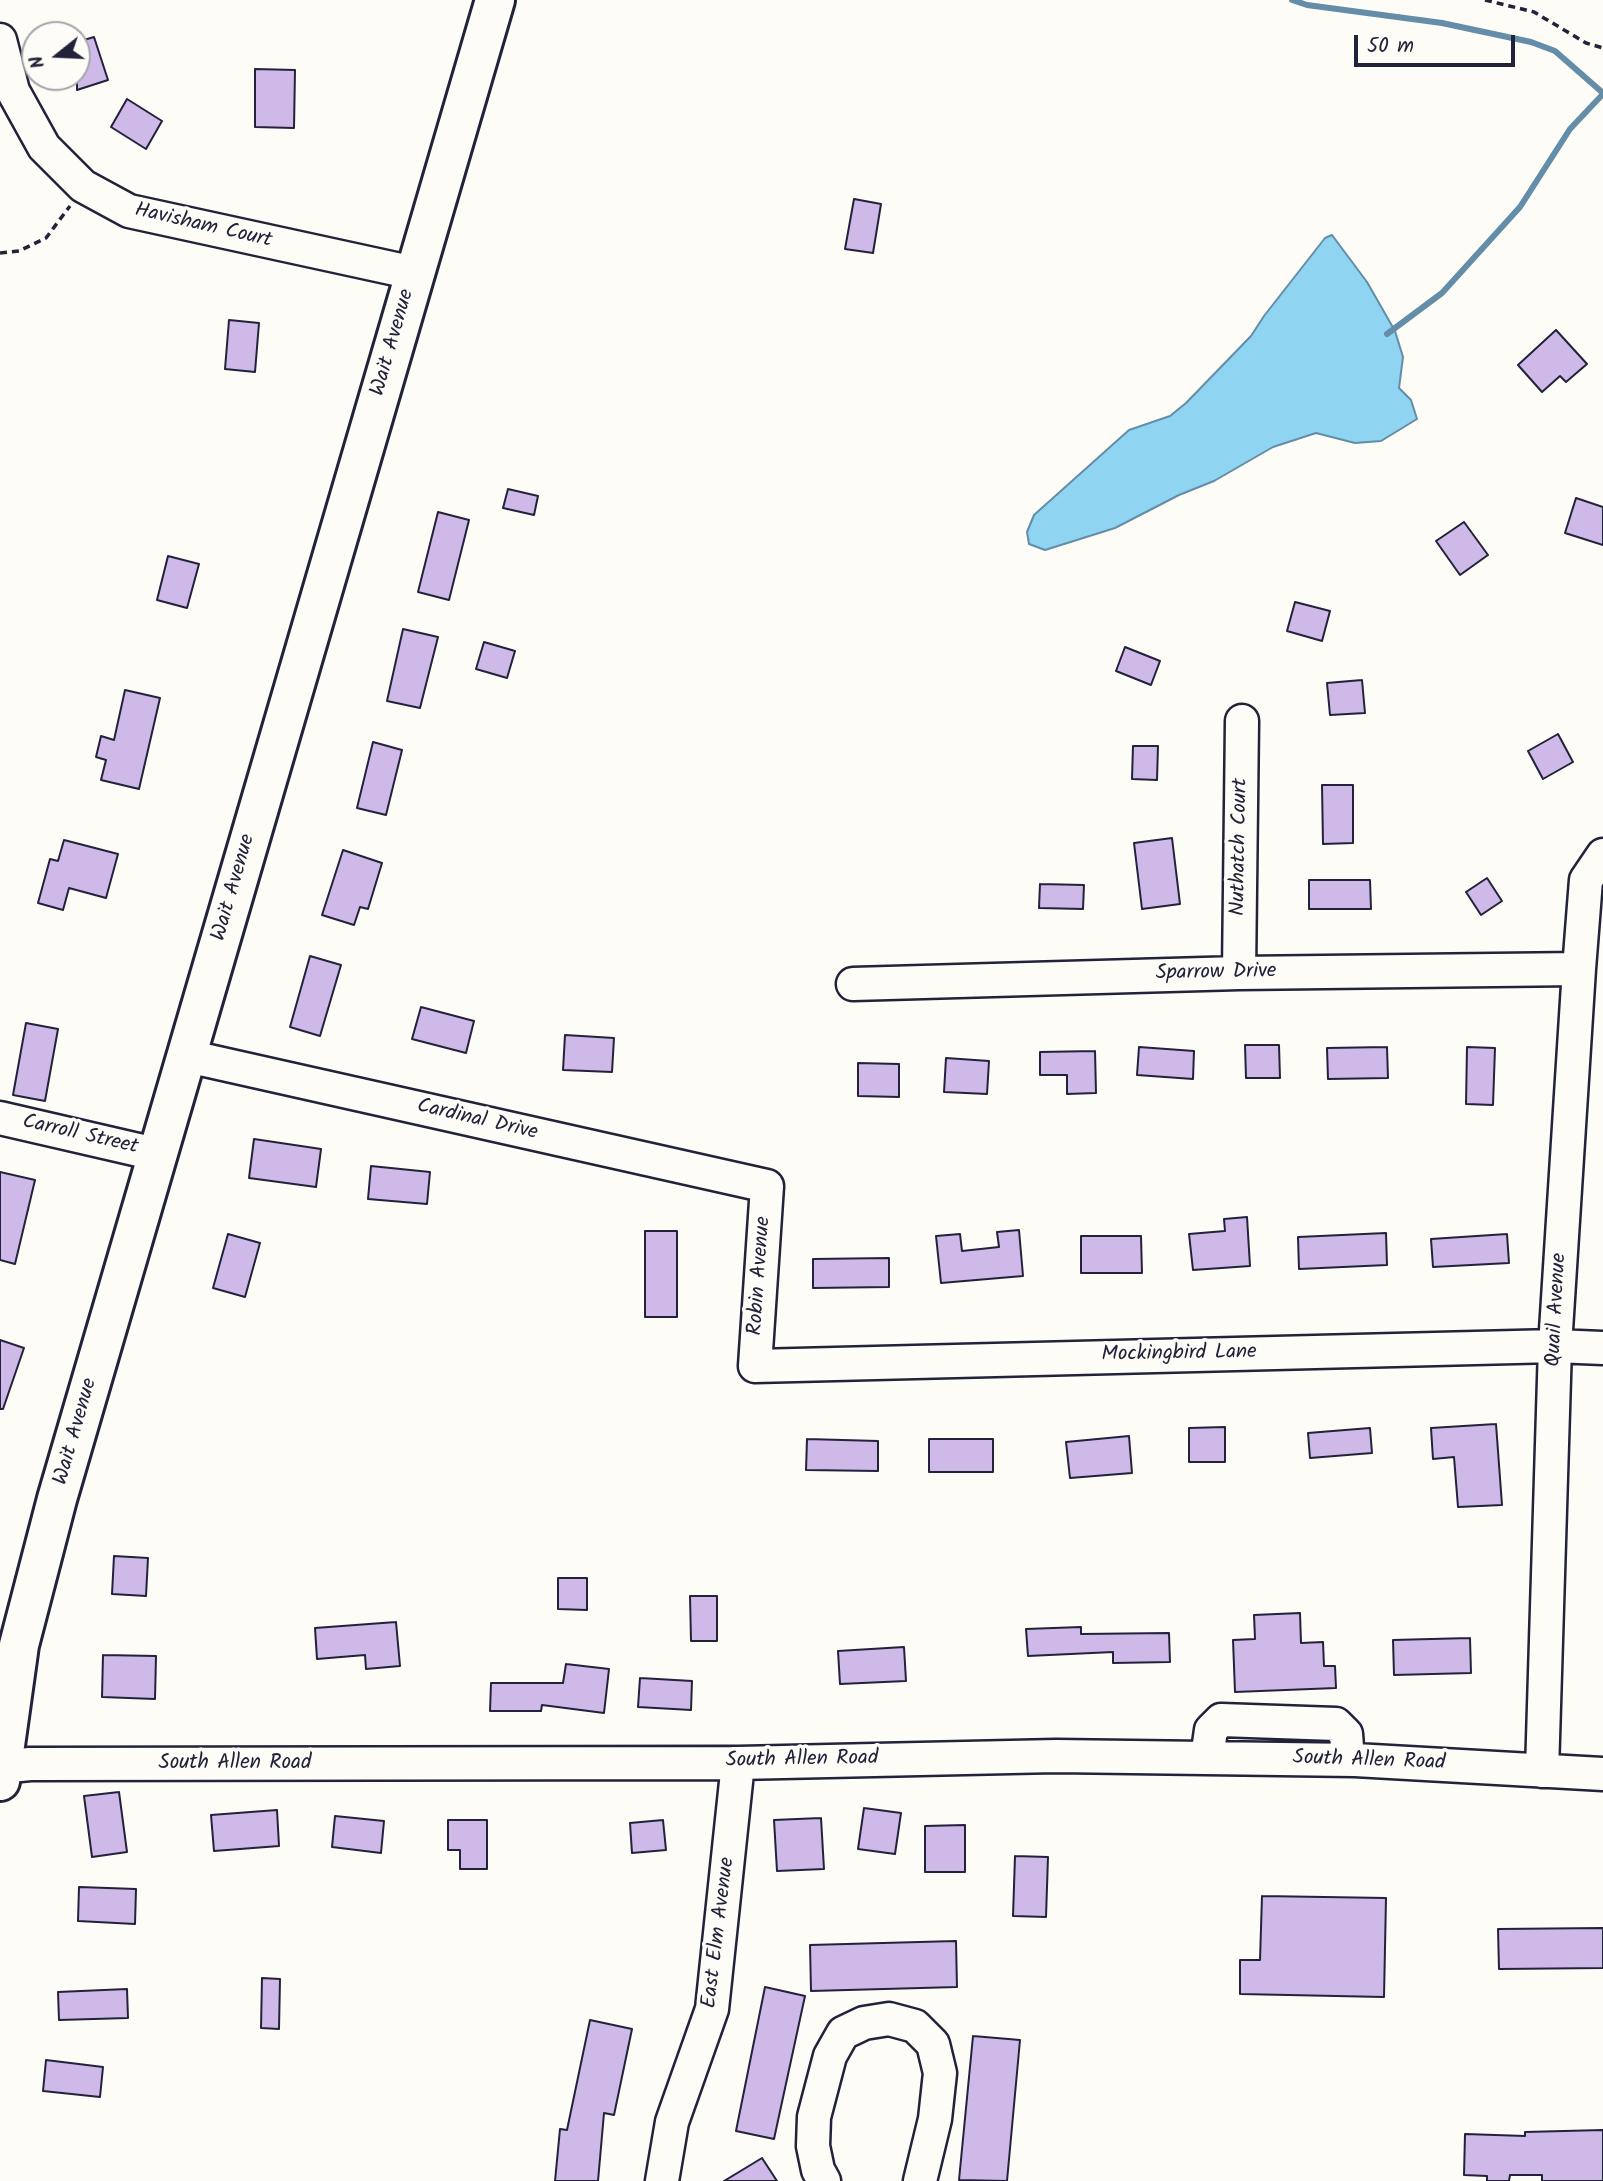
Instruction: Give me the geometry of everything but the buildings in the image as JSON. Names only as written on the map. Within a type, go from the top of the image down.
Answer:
[{"type":"main road","name":"Wait Avenue","points":[[1,1771],[19,1646],[57,1499],[160,1155],[495,0]]},
{"type":"street","name":"Havisham Court","points":[[0,40],[13,91],[44,147],[83,186],[129,211],[414,273]]},
{"type":"street","name":"Nuthatch Court","points":[[1239,973],[1242,721]]},
{"type":"street","name":"Quail Avenue","points":[[1542,1771],[1555,1346],[1579,969],[1586,880],[1603,855]]},
{"type":"street","name":"Sparrow Drive","points":[[853,984],[1239,973],[1579,969]]},
{"type":"street","name":"Cardinal Drive","points":[[187,1056],[766,1186]]},
{"type":"street","name":"Carroll Street","points":[[0,1118],[160,1155]]},
{"type":"street","name":"Robin Avenue","points":[[755,1366],[766,1186]]},
{"type":"street","name":"Mockingbird Lane","points":[[755,1366],[1555,1346],[1603,1348]]},
{"type":"street","points":[[1207,1758],[1211,1730],[1221,1720],[1336,1724],[1346,1734],[1348,1760]]},
{"type":"street","name":"South Allen Road","points":[[1,1771],[738,1763],[1056,1756],[1348,1760],[1603,1774]]},
{"type":"street","name":"East Elm Avenue","points":[[662,2181],[673,2122],[712,2009],[738,1763]]},
{"type":"street","points":[[824,2181],[818,2170],[813,2146],[814,2117],[830,2056],[843,2033],[864,2023],[889,2019],[915,2026],[933,2044],[940,2073],[935,2119],[920,2181]]},
{"type":"path","points":[[1485,0],[1534,12],[1586,43],[1603,48]]},
{"type":"path","points":[[0,253],[19,251],[46,238],[83,186]]},
{"type":"water","points":[[1332,235],[1367,282],[1395,331],[1403,357],[1399,388],[1411,400],[1417,419],[1381,441],[1355,443],[1316,433],[1273,447],[1214,481],[1179,495],[1115,528],[1045,550],[1029,544],[1027,532],[1034,515],[1129,430],[1170,416],[1186,403],[1251,336],[1325,238]]},
{"type":"waterway","points":[[1292,0],[1307,5],[1442,23],[1531,42],[1555,51],[1603,93]]},
{"type":"waterway","points":[[1387,334],[1442,293],[1520,207],[1570,129],[1603,94]]}]
